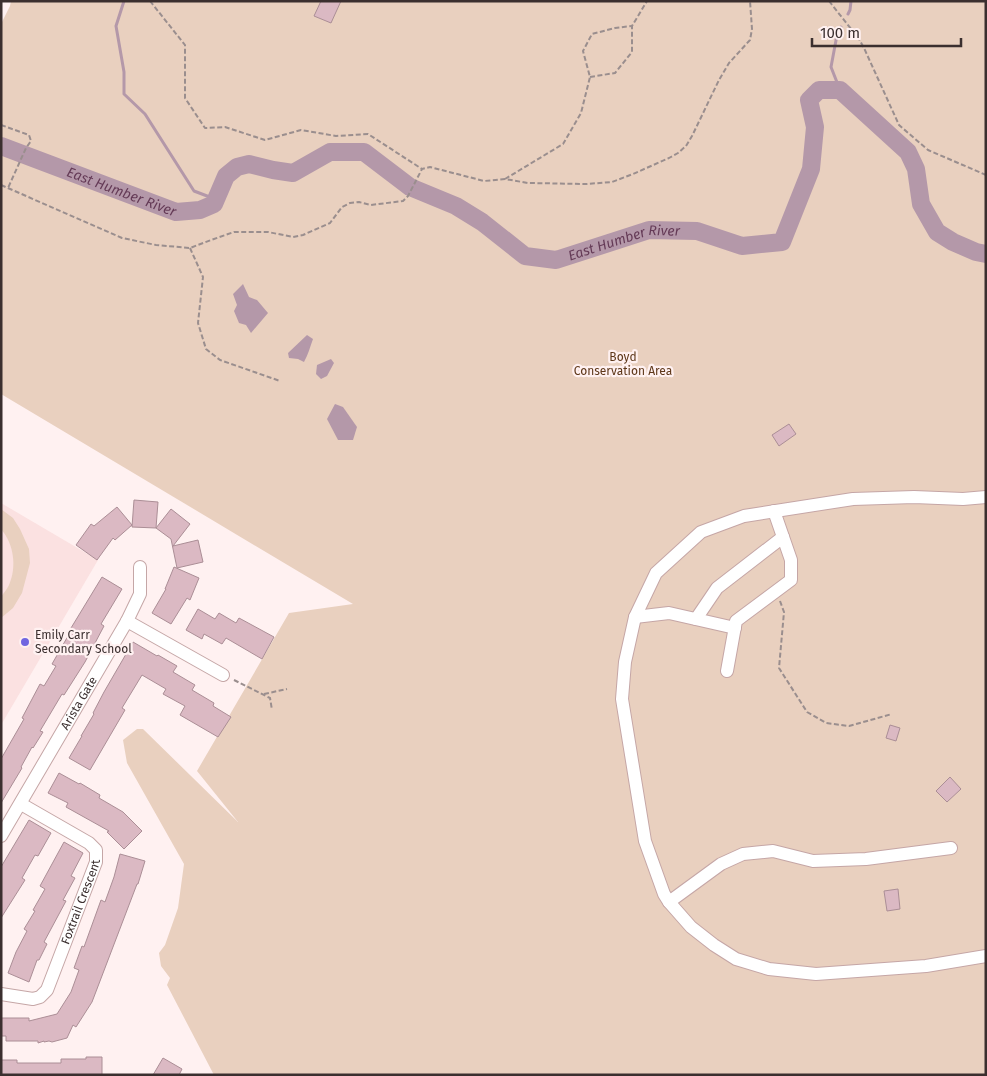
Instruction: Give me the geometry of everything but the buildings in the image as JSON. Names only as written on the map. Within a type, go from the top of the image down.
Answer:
[{"type":"street","points":[[986,497],[963,499],[914,497],[853,500],[744,516],[701,532],[656,573],[635,617],[624,662],[622,700],[645,841],[664,894],[691,928],[714,945],[736,959],[770,969],[816,974],[926,966],[986,956]]},
{"type":"street","points":[[726,671],[736,621],[791,580],[791,560],[774,511]]},
{"type":"street","points":[[696,619],[717,588],[783,537]]},
{"type":"street","name":"Arista Gate","points":[[1,836],[127,621],[140,594],[140,567]]},
{"type":"street","points":[[635,617],[669,613],[735,628]]},
{"type":"street","points":[[127,621],[223,675]]},
{"type":"street","name":"Foxtrail Crescent","points":[[1,994],[32,999],[40,997],[48,990],[96,862],[96,850],[89,843],[21,804]]},
{"type":"street","points":[[669,902],[721,864],[743,854],[773,851],[813,861],[866,859],[951,848]]},
{"type":"path","points":[[150,1],[185,45],[184,98],[205,128],[225,127],[265,140],[301,130],[336,136],[368,134],[422,169]]},
{"type":"path","points":[[590,77],[615,73],[632,52],[632,26],[647,1]]},
{"type":"path","points":[[1,185],[122,238],[156,245],[190,248],[234,232],[268,232],[293,237],[303,235],[330,223],[342,207],[350,203],[359,202],[370,205],[403,201],[408,196],[422,169],[430,167],[484,181],[505,179],[528,183],[587,184],[612,182],[678,153],[686,146],[729,63],[750,40],[752,29],[750,1]]},
{"type":"path","points":[[830,2],[864,48],[899,125],[928,150],[986,175]]},
{"type":"path","points":[[505,179],[564,144],[582,112],[590,77],[583,51],[592,34],[632,26]]},
{"type":"path","points":[[1,125],[29,135],[31,141],[8,188]]},
{"type":"path","points":[[190,248],[203,277],[198,323],[206,349],[220,360],[280,382]]},
{"type":"path","points":[[777,591],[784,612],[779,668],[806,712],[826,723],[849,726],[892,714]]},
{"type":"path","points":[[223,675],[270,698],[272,710]]},
{"type":"path","points":[[264,694],[287,689]]},
{"type":"shaded area","points":[[243,284],[249,297],[257,300],[268,313],[251,333],[246,325],[239,323],[234,311],[237,305],[233,294]]},
{"type":"shaded area","points":[[307,335],[313,339],[304,362],[289,358],[288,353]]},
{"type":"shaded area","points":[[331,359],[334,363],[327,376],[321,379],[316,374],[317,365]]},
{"type":"shaded area","points":[[335,404],[343,407],[357,427],[353,440],[338,440],[327,419]]},
{"type":"shaded area","name":"Emily Carr Secondary School","points":[[1,503],[98,560],[1,725]]},
{"type":"green space","name":"Boyd Conservation Area","points":[[11,1],[986,1],[986,1075],[214,1075],[167,985],[170,978],[161,966],[159,953],[165,945],[178,908],[184,864],[127,763],[123,740],[137,729],[143,729],[238,822],[197,771],[289,613],[353,604],[1,394],[1,24]]},
{"type":"green space","points":[[1,509],[13,518],[20,529],[29,549],[30,563],[22,593],[13,608],[1,618],[1,598],[9,585],[13,571],[13,556],[9,542],[1,529]]},
{"type":"waterway","points":[[124,1],[116,26],[124,72],[124,94],[145,114],[194,191],[215,199]]},
{"type":"waterway","points":[[848,14],[851,1]]},
{"type":"waterway","points":[[840,90],[831,67],[837,35],[841,27]]},
{"type":"waterway","name":"East Humber River","points":[[1,146],[176,212],[200,210],[214,204],[226,176],[237,167],[249,164],[293,173],[330,152],[364,152],[410,187],[456,206],[482,222],[525,256],[556,260],[649,230],[697,231],[742,246],[782,242],[811,169],[815,127],[809,100],[819,90],[840,90],[908,152],[916,169],[921,204],[937,232],[953,242],[976,252],[986,254]]},
{"type":"place","name":"Emily Carr Secondary School","points":[[25,642]]}]
